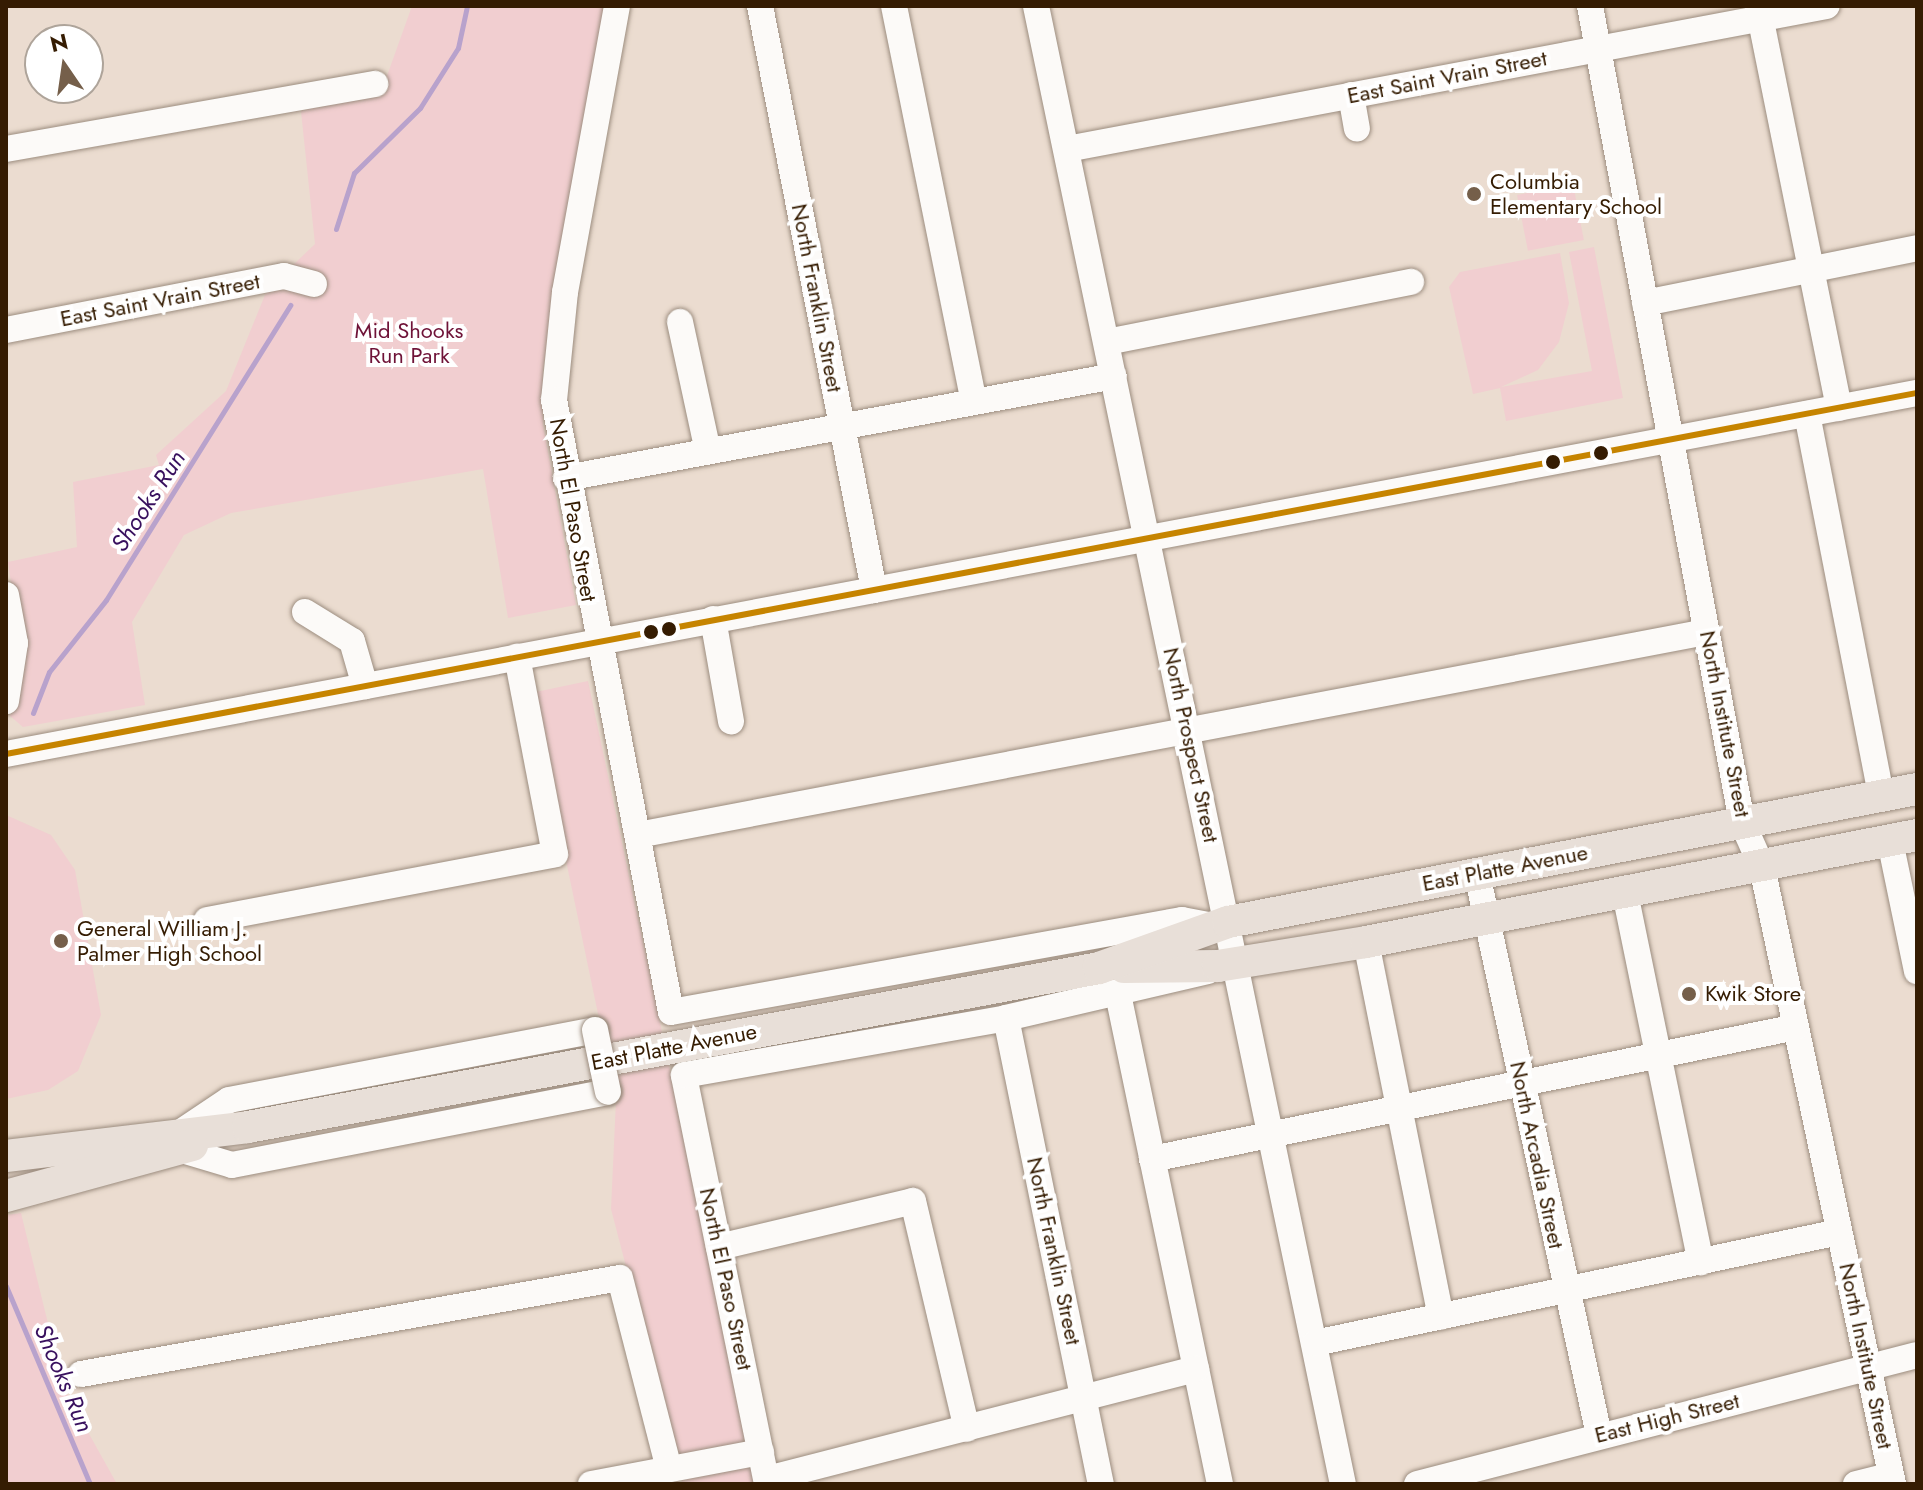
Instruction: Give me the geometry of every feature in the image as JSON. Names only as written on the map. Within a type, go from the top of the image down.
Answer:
[{"type":"main road","name":"East Platte Avenue","points":[[1099,968],[1220,924],[1917,789]]},
{"type":"main road","name":"East Platte Avenue","points":[[6,1196],[179,1142],[248,1127],[1099,968],[1228,964],[1366,942],[1903,838]]},
{"type":"main road","name":"East Platte Avenue","points":[[6,1156],[179,1142]]},
{"type":"street","name":"North El Paso Street","points":[[617,6],[553,369],[566,478],[671,1012],[1182,920],[1220,924]]},
{"type":"street","name":"North Franklin Street","points":[[760,6],[874,590]]},
{"type":"street","points":[[894,6],[974,401]]},
{"type":"street","name":"North Prospect Street","points":[[1036,6],[1146,538],[1189,729],[1228,964],[1270,1134],[1343,1484]]},
{"type":"street","name":"North Institute Street","points":[[1590,6],[1742,822],[1762,867],[1892,1479]]},
{"type":"street","name":"East Saint Vrain Street","points":[[1067,149],[1598,48],[1760,12],[1827,6]]},
{"type":"street","points":[[1760,12],[1839,408]]},
{"type":"street","points":[[6,149],[375,84]]},
{"type":"street","points":[[1351,95],[1357,128]]},
{"type":"street","points":[[1645,303],[1917,248]]},
{"type":"street","name":"East Saint Vrain Street","points":[[6,330],[284,276],[314,284]]},
{"type":"street","points":[[1107,342],[1411,282]]},
{"type":"street","points":[[680,322],[708,451]]},
{"type":"street","points":[[566,478],[1114,376]]},
{"type":"street","points":[[6,754],[1917,393]]},
{"type":"street","points":[[1807,414],[1881,796]]},
{"type":"street","points":[[6,595],[9,628],[6,701]]},
{"type":"street","points":[[305,612],[352,641],[365,686]]},
{"type":"street","points":[[713,619],[731,721]]},
{"type":"street","points":[[638,835],[1706,632]]},
{"type":"street","points":[[207,920],[555,854],[517,657]]},
{"type":"street","points":[[1903,838],[1917,971]]},
{"type":"street","name":"North Arcadia Street","points":[[1477,874],[1599,1435]]},
{"type":"street","points":[[1625,893],[1655,1054],[1701,1262]]},
{"type":"street","points":[[1366,942],[1402,1106],[1401,1130],[1441,1317]]},
{"type":"street","points":[[1006,1018],[1118,994],[1228,964]]},
{"type":"street","points":[[1118,994],[1220,1484]]},
{"type":"street","name":"North El Paso Street","points":[[767,1482],[684,1075],[1006,1018]]},
{"type":"street","name":"North Franklin Street","points":[[1006,1018],[1101,1484]]},
{"type":"street","points":[[1152,1159],[1521,1080],[1796,1027]]},
{"type":"street","points":[[595,1030],[608,1092],[232,1165],[179,1142],[229,1100],[595,1030]]},
{"type":"street","points":[[719,1247],[913,1201],[967,1429]]},
{"type":"street","points":[[1315,1343],[1839,1232]]},
{"type":"street","points":[[81,1374],[620,1278],[669,1469]]},
{"type":"street","name":"East High Street","points":[[1417,1484],[1917,1355]]},
{"type":"street","points":[[767,1482],[1196,1369]]},
{"type":"street","points":[[591,1484],[761,1452]]},
{"type":"street","points":[[1856,1484],[1892,1479]]},
{"type":"green space","name":"Mid Shooks Run Park","points":[[412,6],[604,6],[543,370],[543,424],[576,605],[508,618],[483,469],[231,513],[184,535],[132,622],[145,705],[23,727],[10,716],[20,645],[8,562],[77,547],[73,482],[159,465],[156,455],[226,391],[267,290],[315,244],[300,102],[383,87]]},
{"type":"green space","points":[[1573,184],[1584,240],[1528,251],[1517,195]]},
{"type":"green space","points":[[1594,247],[1623,398],[1506,421],[1500,388],[1473,394],[1449,287],[1460,272],[1560,253],[1569,303],[1559,342],[1538,370],[1501,387],[1592,371],[1569,252]]},
{"type":"green space","points":[[588,681],[756,1484],[683,1484],[611,1209],[616,1100],[531,693]]},
{"type":"green space","points":[[6,815],[51,835],[75,870],[101,1015],[78,1071],[48,1090],[6,1099]]},
{"type":"green space","points":[[21,1213],[64,1389],[117,1484],[6,1484],[6,1215]]},
{"type":"waterway","name":"Shooks Run","points":[[336,229],[354,173],[420,108],[458,48],[467,6]]},
{"type":"waterway","name":"Shooks Run","points":[[33,713],[49,672],[106,600],[290,305]]},
{"type":"waterway","name":"Shooks Run","points":[[6,1286],[90,1484]]},
{"type":"transit line","points":[[6,754],[1917,393]]},
{"type":"place","name":"Columbia Elementary School","points":[[1474,194]]},
{"type":"place","name":"General William J. Palmer High School","points":[[61,941]]},
{"type":"place","name":"Kwik Store","points":[[1689,994]]}]
